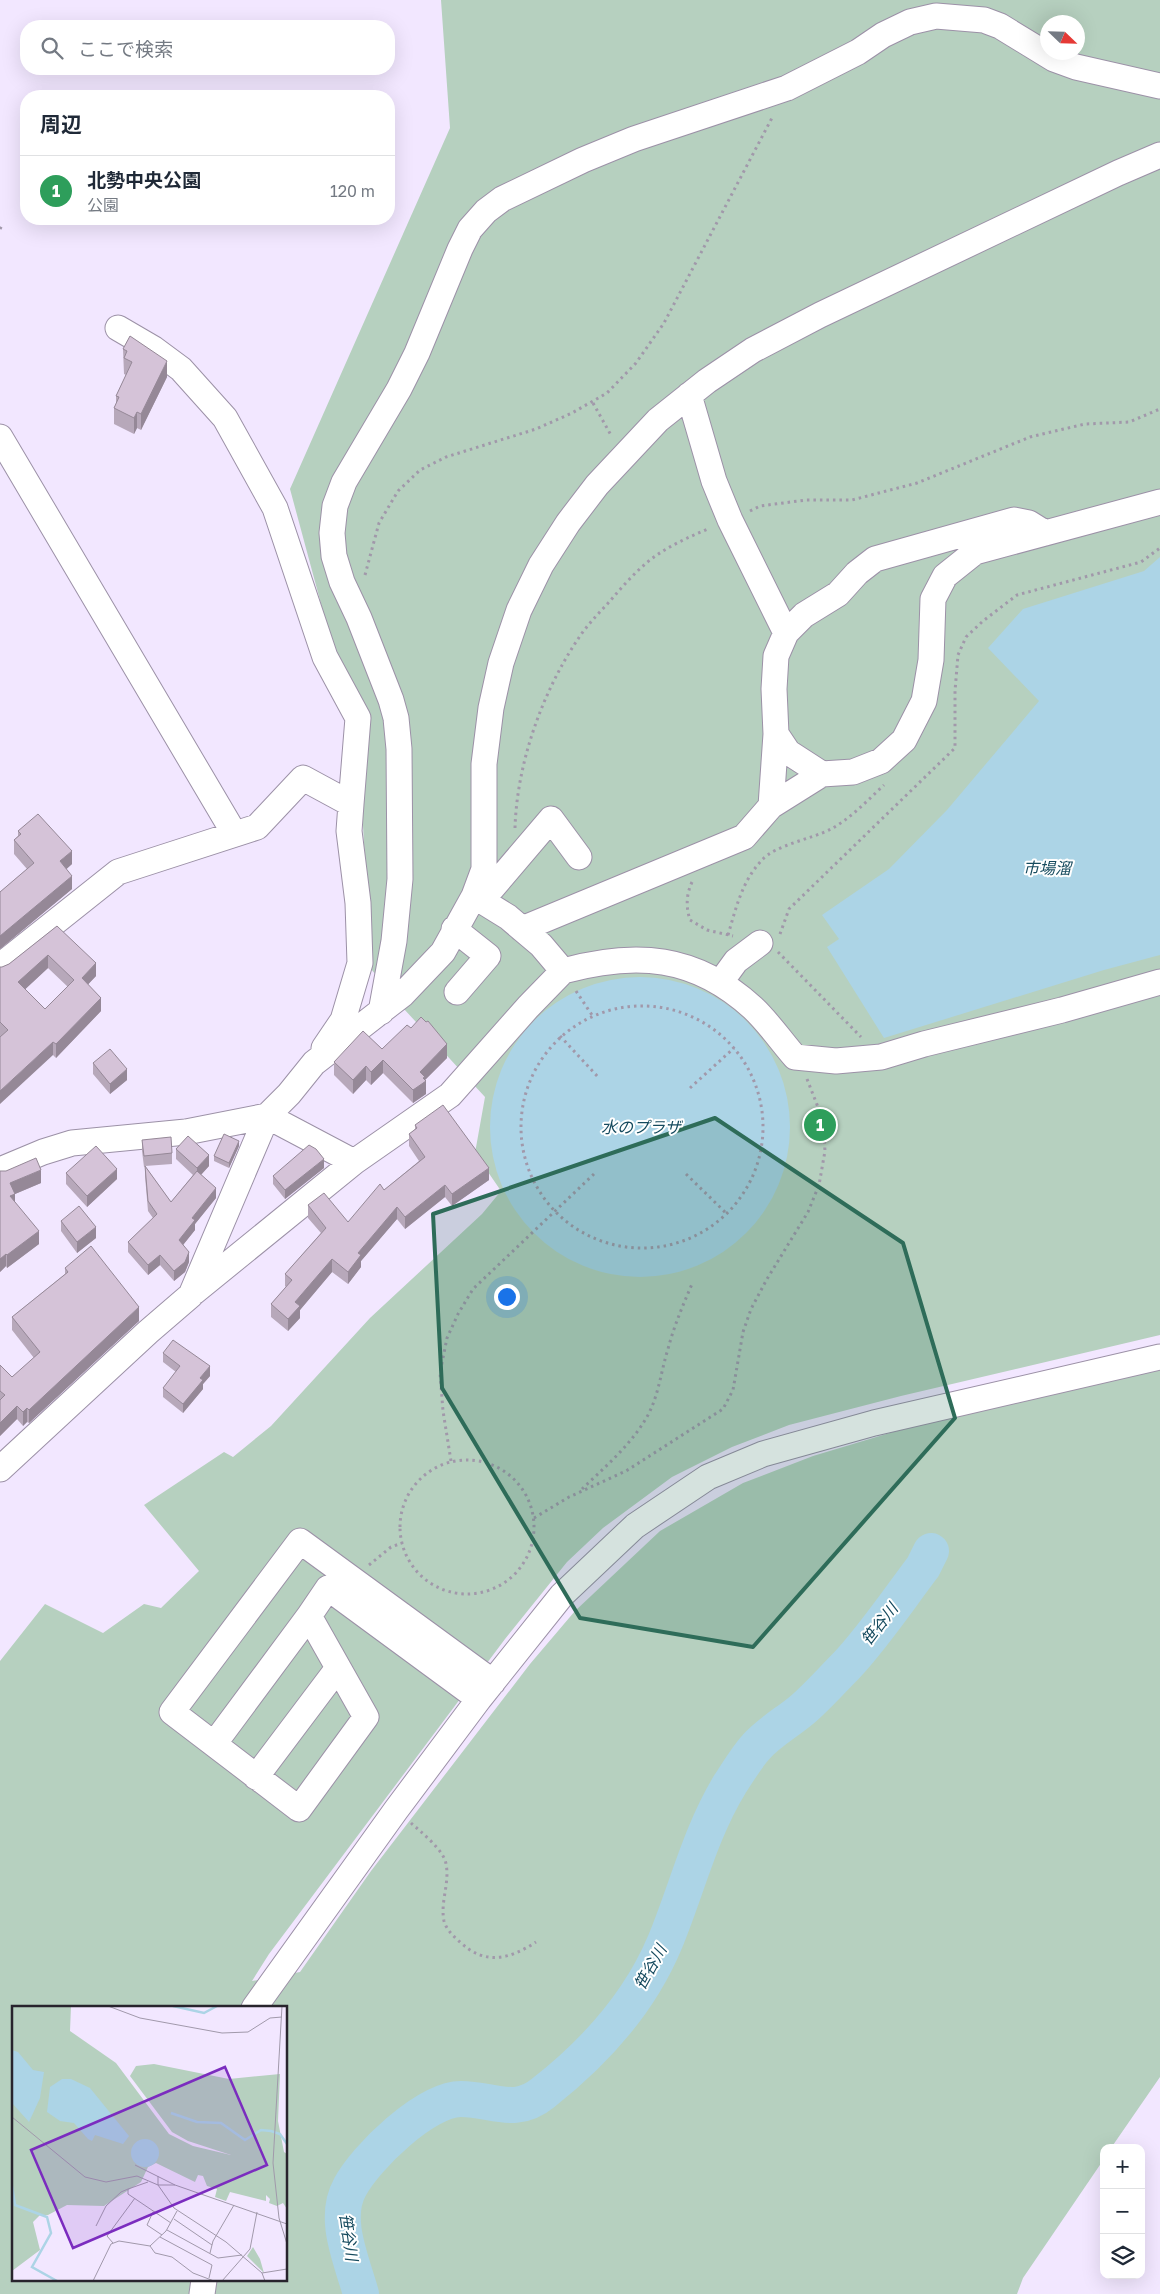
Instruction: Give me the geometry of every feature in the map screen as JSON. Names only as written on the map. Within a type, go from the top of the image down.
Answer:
[{"type":"street","points":[[382,1012],[394,941],[400,879],[399,749],[396,718],[391,700],[334,556],[332,533],[335,506],[344,482],[399,389],[417,353],[460,248],[470,229],[486,211],[502,199],[634,138],[787,88],[858,52],[883,35],[910,22],[936,16],[984,20],[1000,26],[1054,59],[1076,67],[1160,86]]},
{"type":"street","points":[[314,1063],[403,994],[443,952],[474,896],[484,869],[484,764],[491,708],[501,663],[519,610],[542,565],[568,523],[596,485],[658,420],[689,395],[753,350],[1118,173],[1160,156]]},
{"type":"street","points":[[118,328],[154,349],[181,369],[225,418],[275,508],[325,657],[358,718],[349,831],[359,911],[360,964],[343,1020],[314,1063],[289,1094],[267,1116],[190,1295]]},
{"type":"street","points":[[689,395],[714,481],[730,520],[786,633]]},
{"type":"street","points":[[0,437],[234,833]]},
{"type":"street","points":[[522,929],[744,837],[771,806],[822,774],[853,772],[881,761],[904,740],[924,701],[931,660],[933,599],[945,576],[975,552],[1160,502]]},
{"type":"street","points":[[771,806],[776,734],[774,689],[776,656],[786,633],[804,615],[838,594],[856,573],[875,559],[1014,520],[1029,523],[1045,533]]},
{"type":"street","points":[[776,734],[788,752],[822,774]]},
{"type":"street","points":[[4,955],[118,872],[257,827],[303,778],[351,804]]},
{"type":"street","points":[[474,896],[488,893],[551,819],[579,857]]},
{"type":"street","points":[[474,896],[508,916],[540,945],[563,971]]},
{"type":"street","points":[[454,930],[488,956],[457,992]]},
{"type":"street","points":[[720,983],[736,961],[767,946]]},
{"type":"street","points":[[0,1469],[190,1295],[354,1162],[450,1095],[528,1007],[563,971],[598,962],[624,959],[652,959],[681,965],[720,983],[753,1008],[795,1057],[836,1061],[881,1057],[924,1044],[1062,1010],[1160,982]]},
{"type":"street","points":[[0,1170],[42,1152],[72,1143],[186,1132],[267,1116],[354,1162]]},
{"type":"street","points":[[255,2006],[396,1810],[562,1594],[635,1526],[708,1477],[763,1454],[874,1423],[1160,1358]]},
{"type":"street","points":[[309,1616],[366,1718],[299,1809],[172,1712],[300,1541],[486,1691]]},
{"type":"street","points":[[214,1744],[328,1588],[486,1691]]},
{"type":"street","points":[[256,1777],[338,1668]]},
{"type":"path","points":[[364,578],[379,523],[398,491],[420,470],[446,457],[536,429],[593,402],[607,393],[636,363],[664,323],[787,88]]},
{"type":"path","points":[[593,402],[623,457]]},
{"type":"path","points":[[767,946],[789,909],[955,748],[955,691],[958,655],[966,637],[983,620],[1017,595],[1141,562],[1160,548]]},
{"type":"path","points":[[728,936],[742,888],[763,858],[776,850],[808,840],[832,828],[855,812],[891,779]]},
{"type":"path","points":[[693,881],[689,889],[686,908],[690,920],[707,930],[767,946],[881,1057]]},
{"type":"path","points":[[563,971],[592,1015]]},
{"type":"path","points":[[656,1005],[699,1021],[719,1034],[734,1048],[747,1067],[758,1092],[763,1113],[762,1136],[751,1180],[744,1195],[727,1214],[704,1232],[686,1239],[661,1247],[633,1247],[607,1243],[581,1233],[554,1212],[542,1198],[530,1175],[521,1152],[520,1129],[524,1108],[540,1066],[560,1036],[592,1015],[631,1006],[656,1005]]},
{"type":"path","points":[[560,1036],[599,1078]]},
{"type":"path","points":[[690,1088],[734,1048]]},
{"type":"path","points":[[534,1518],[580,1492],[626,1471],[724,1409],[733,1390],[743,1332],[751,1309],[808,1212],[819,1185],[825,1150],[823,1120],[814,1093],[795,1057]]},
{"type":"path","points":[[451,1462],[443,1411],[440,1373],[447,1338],[473,1289],[594,1174]]},
{"type":"path","points":[[686,1174],[727,1214]]},
{"type":"path","points":[[580,1492],[633,1437],[648,1414],[660,1385],[667,1351],[677,1320],[692,1284]]},
{"type":"path","points":[[474,1460],[495,1465],[514,1478],[527,1496],[534,1518],[534,1540],[526,1561],[511,1579],[492,1590],[470,1595],[448,1592],[428,1583],[413,1568],[402,1543],[400,1526],[404,1504],[414,1485],[432,1471],[451,1462],[474,1460]]},
{"type":"path","points":[[363,1570],[391,1547],[402,1543]]},
{"type":"path","points":[[396,1810],[430,1840],[446,1862],[444,1922],[453,1936],[467,1950],[483,1956],[501,1958],[518,1954],[536,1942]]},
{"type":"highlighted area","points":[[715,1118],[903,1243],[955,1418],[753,1647],[580,1618],[442,1388],[433,1214]]},
{"type":"green space","points":[[441,0],[1160,0],[1160,1335],[901,1396],[789,1425],[732,1447],[672,1477],[603,1528],[567,1562],[505,1639],[269,1954],[252,1981],[300,1972],[371,1871],[530,1664],[575,1611],[660,1531],[743,1483],[813,1456],[893,1432],[1015,1402],[1160,1370],[1160,2077],[1114,2144],[1100,2144],[1100,2165],[1023,2278],[1017,2294],[0,2294],[0,1661],[45,1604],[103,1633],[144,1604],[161,1608],[199,1571],[144,1505],[224,1452],[233,1457],[271,1426],[370,1318],[482,1214],[501,1191],[475,1153],[485,1097],[404,1009],[371,969],[362,808],[334,652],[290,489],[450,128]]},
{"type":"water","name":"市場溜","points":[[1160,557],[1160,955],[1104,970],[884,1038],[827,947],[839,939],[822,915],[889,869],[947,810],[1039,701],[988,648],[1023,609],[1144,571]]},
{"type":"water","name":"水のプラザ","points":[[640,977],[669,980],[697,989],[723,1003],[746,1021],[764,1044],[778,1070],[787,1098],[790,1127],[787,1156],[778,1184],[764,1210],[746,1233],[723,1251],[697,1265],[669,1274],[640,1277],[611,1274],[583,1265],[557,1251],[534,1233],[516,1210],[502,1184],[493,1156],[490,1127],[493,1098],[502,1070],[516,1044],[534,1021],[557,1003],[583,989],[611,980]]},
{"type":"building","points":[[130,336],[167,361],[141,414],[137,412],[134,418],[114,408],[119,397],[116,396],[132,362],[124,358],[127,351],[123,349]]},
{"type":"building","points":[[38,814],[72,851],[60,861],[72,876],[0,936],[0,892],[34,863],[14,840],[21,834],[18,831]]},
{"type":"building","points":[[57,926],[96,963],[82,978],[101,998],[56,1044],[53,1042],[0,1091],[0,1037],[8,1030],[0,1022],[0,967],[9,964]],"holes":[[[48,955],[74,980],[45,1009],[18,982]]]},
{"type":"building","points":[[421,1017],[426,1022],[428,1021],[447,1044],[420,1072],[426,1081],[413,1090],[383,1060],[371,1072],[366,1066],[353,1080],[334,1062],[363,1031],[382,1049],[407,1025],[411,1028]]},
{"type":"building","points":[[110,1049],[127,1069],[110,1084],[93,1063]]},
{"type":"building","points":[[443,1105],[489,1168],[452,1194],[445,1185],[405,1217],[397,1207],[358,1253],[361,1255],[348,1272],[332,1259],[295,1302],[300,1306],[288,1319],[271,1304],[292,1280],[285,1274],[326,1228],[308,1205],[324,1193],[348,1222],[380,1184],[384,1190],[425,1157],[409,1134],[417,1128],[415,1125]]},
{"type":"building","points":[[224,1134],[239,1141],[229,1163],[214,1156]]},
{"type":"building","points":[[188,1136],[209,1155],[197,1168],[176,1149]]},
{"type":"building","points":[[171,1137],[172,1153],[144,1156],[142,1140]]},
{"type":"building","points":[[309,1145],[316,1149],[324,1159],[285,1190],[273,1176]]},
{"type":"building","points":[[96,1146],[117,1169],[87,1196],[66,1173]]},
{"type":"building","points":[[36,1158],[41,1170],[10,1183],[15,1194],[10,1196],[39,1231],[0,1259],[0,1171],[6,1171]]},
{"type":"building","points":[[145,1166],[171,1202],[197,1171],[216,1188],[192,1218],[195,1220],[179,1240],[189,1252],[185,1262],[174,1271],[160,1255],[148,1265],[128,1242],[157,1214],[148,1201]]},
{"type":"building","points":[[79,1206],[96,1227],[77,1242],[61,1221]]},
{"type":"building","points":[[91,1246],[139,1307],[29,1410],[27,1408],[23,1412],[17,1406],[0,1423],[0,1400],[5,1395],[0,1391],[0,1365],[12,1377],[40,1352],[12,1317],[68,1272],[65,1268]]},
{"type":"building","points":[[173,1340],[210,1366],[200,1378],[203,1380],[183,1404],[163,1388],[180,1366],[163,1353]]},
{"type":"waterway","name":"笹谷川","points":[[361,2294],[345,2240],[343,2226],[345,2199],[358,2175],[398,2132],[431,2109],[447,2102],[461,2099],[513,2105],[533,2100],[580,2061],[614,2025],[629,2006],[655,1964],[673,1922],[710,1822],[742,1765],[761,1742],[809,1704],[846,1666],[876,1630],[923,1567],[931,1551]]},
{"type":"place","name":"北勢中央公園","points":[[820,1125]]}]
